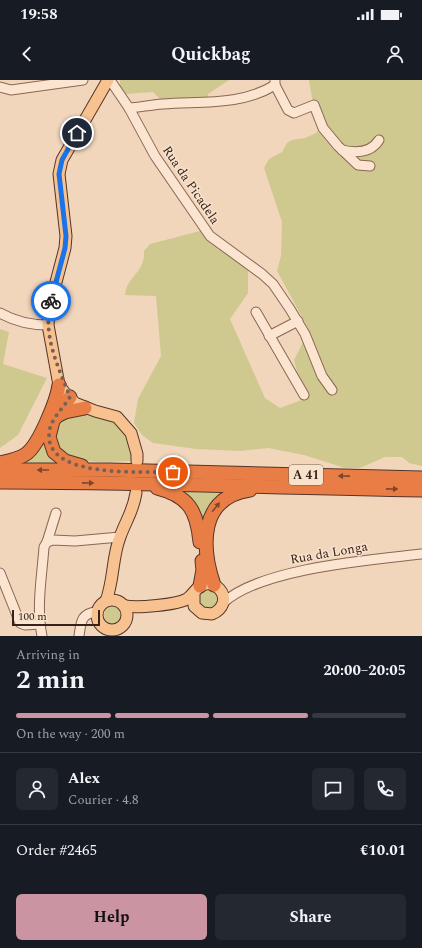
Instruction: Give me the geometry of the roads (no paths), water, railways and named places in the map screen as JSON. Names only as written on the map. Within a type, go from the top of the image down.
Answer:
[{"type":"highway","points":[[59,385],[50,428],[50,437],[54,452],[65,461],[96,469]]},
{"type":"highway","points":[[0,463],[12,461],[26,454],[40,438],[53,414],[56,405],[70,397]]},
{"type":"highway","points":[[53,414],[85,408]]},
{"type":"highway","name":"A 41","points":[[0,470],[96,469],[422,478]]},
{"type":"highway","name":"A 41","points":[[0,482],[139,488],[248,485],[269,488],[422,490]]},
{"type":"highway","points":[[139,488],[177,494],[194,511],[199,526],[203,570],[197,589]]},
{"type":"highway","points":[[218,588],[209,570],[206,543],[207,527],[213,510],[224,499],[241,491],[269,488]]},
{"type":"main road","points":[[109,80],[62,160],[59,174],[66,236],[65,248],[50,305],[48,325],[59,385],[64,392],[85,408],[117,417],[125,425],[134,442],[137,461]]},
{"type":"main road","points":[[53,354],[70,397]]},
{"type":"main road","points":[[97,612],[106,601],[120,537],[133,510],[139,488]]},
{"type":"main road","points":[[112,574],[128,619]]},
{"type":"main road","name":"Rua da Longa","points":[[106,601],[139,607],[178,602],[186,599],[205,584],[218,588]]},
{"type":"main road","points":[[218,588],[223,603]]},
{"type":"main road","points":[[194,606],[197,589]]},
{"type":"main road","name":"Rua da Longa","points":[[97,612],[98,621],[113,633],[122,627],[128,619],[143,611],[183,605],[194,606],[202,614],[212,614],[221,608],[223,603]]},
{"type":"street","points":[[0,87],[11,90],[83,80]]},
{"type":"street","name":"Rua da Picadela","points":[[109,80],[129,108],[155,156],[210,236],[272,284],[298,321],[305,334],[322,376],[332,390]]},
{"type":"street","points":[[129,108],[163,104],[208,103],[245,98],[264,92],[275,82],[288,110],[294,113],[314,105],[323,128],[342,150],[358,165],[370,166]]},
{"type":"street","points":[[342,150],[355,152],[365,150],[376,144],[379,140]]},
{"type":"street","points":[[256,312],[304,395]]},
{"type":"street","points":[[0,313],[14,321],[31,325],[48,325]]},
{"type":"street","points":[[269,336],[298,321]]},
{"type":"street","points":[[42,636],[40,624],[44,554],[56,514]]},
{"type":"street","points":[[47,542],[53,540],[75,541],[120,537]]},
{"type":"street","name":"Rua da Longa","points":[[223,603],[240,590],[317,567],[422,554]]},
{"type":"street","points":[[0,573],[20,623],[25,625],[40,624]]},
{"type":"street","name":"Rua da Longa","points":[[218,588],[240,590]]},
{"type":"street","points":[[79,636],[82,617],[85,614],[97,612]]}]
